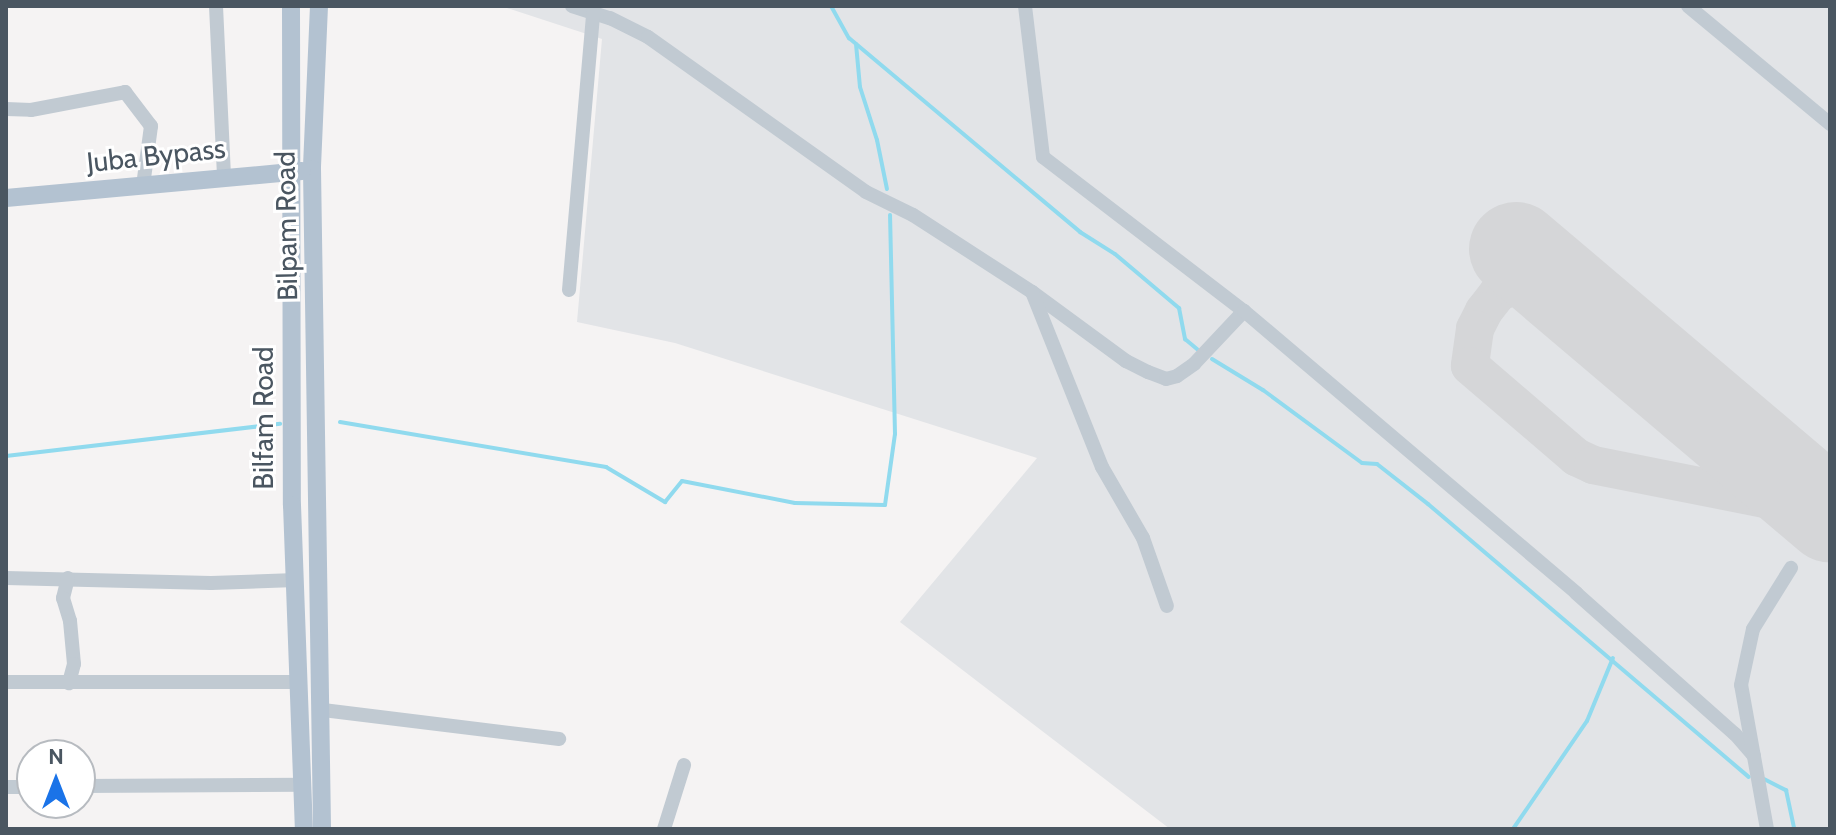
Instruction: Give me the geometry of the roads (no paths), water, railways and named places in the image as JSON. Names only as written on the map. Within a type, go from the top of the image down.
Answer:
[{"type":"main road","name":"Bilfam Road","points":[[291,6],[291,405],[304,829]]},
{"type":"main road","name":"Bilpam Road","points":[[319,6],[312,169],[323,710],[322,829]]},
{"type":"main road","name":"Juba Bypass","points":[[6,198],[312,169]]},
{"type":"street","points":[[216,6],[224,176]]},
{"type":"street","points":[[572,6],[610,18],[648,37],[866,192],[913,215],[1032,292],[1126,361],[1166,379],[1194,364],[1244,311]]},
{"type":"street","points":[[1025,6],[1043,157],[1244,311],[1576,593],[1735,734],[1754,756]]},
{"type":"street","points":[[1688,6],[1830,124]]},
{"type":"street","points":[[569,290],[593,14]]},
{"type":"street","points":[[6,109],[31,110],[125,92],[151,126],[143,186]]},
{"type":"street","points":[[1032,292],[1102,467],[1143,538],[1167,606]]},
{"type":"street","points":[[1767,829],[1741,685],[1753,629],[1791,568]]},
{"type":"street","points":[[6,578],[211,583],[296,580]]},
{"type":"street","points":[[68,578],[63,598],[70,621],[74,664],[69,683]]},
{"type":"street","points":[[6,682],[300,682]]},
{"type":"street","points":[[323,710],[559,739]]},
{"type":"street","points":[[664,829],[684,765]]},
{"type":"street","points":[[96,786],[304,785]]},
{"type":"waterway","points":[[831,6],[849,38],[1080,232],[1115,254],[1179,308],[1185,339],[1197,349]]},
{"type":"waterway","points":[[856,44],[860,87],[877,140],[887,189]]},
{"type":"waterway","points":[[340,422],[606,467],[665,502],[682,481],[795,503],[885,505],[895,434],[890,215]]},
{"type":"waterway","points":[[1212,359],[1263,390],[1362,463],[1377,464],[1749,777]]},
{"type":"waterway","points":[[6,456],[280,424]]},
{"type":"waterway","points":[[1513,829],[1587,721],[1613,658]]},
{"type":"waterway","points":[[1764,779],[1786,790],[1794,829]]}]
